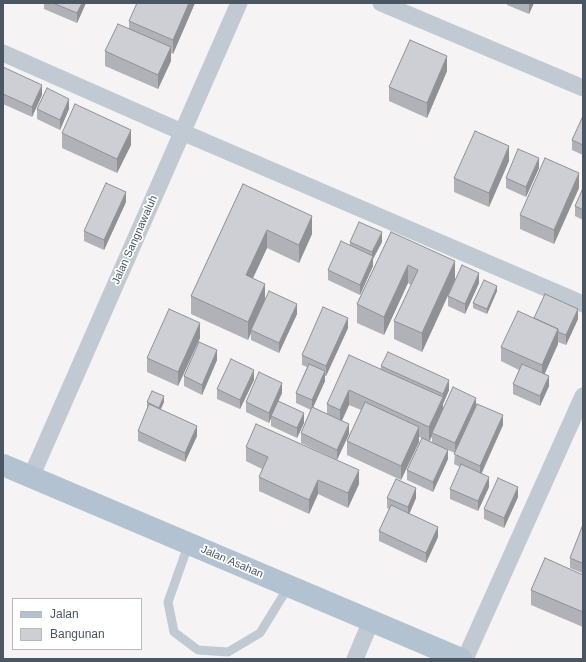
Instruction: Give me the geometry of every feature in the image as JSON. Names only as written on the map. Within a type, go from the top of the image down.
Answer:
[{"type":"main road","name":"Jalan Asahan","points":[[3,465],[461,659]]},
{"type":"street","name":"Jalan Sangnawaluh","points":[[31,477],[239,3]]},
{"type":"street","points":[[381,3],[583,88]]},
{"type":"street","points":[[3,53],[182,132],[583,304]]},
{"type":"street","points":[[464,659],[583,396]]},
{"type":"street","points":[[355,659],[371,621]]},
{"type":"lane","points":[[188,544],[168,602],[174,632],[198,650],[203,659]]},
{"type":"lane","points":[[198,650],[228,652],[260,633],[289,586]]},
{"type":"building","points":[[53,3],[82,3],[77,13]]},
{"type":"building","points":[[137,3],[189,3],[173,40],[129,21]]},
{"type":"building","points":[[118,24],[171,47],[158,75],[105,51]]},
{"type":"building","points":[[410,40],[447,56],[427,103],[389,87]]},
{"type":"building","points":[[3,67],[42,85],[32,107],[3,94]]},
{"type":"building","points":[[47,88],[69,99],[60,120],[37,109]]},
{"type":"building","points":[[75,104],[131,130],[117,159],[62,133]]},
{"type":"building","points":[[583,116],[583,145],[572,140]]},
{"type":"building","points":[[475,131],[509,146],[489,193],[454,178]]},
{"type":"building","points":[[518,149],[539,158],[526,187],[506,178]]},
{"type":"building","points":[[545,158],[579,173],[554,230],[520,215]]},
{"type":"building","points":[[106,183],[126,192],[104,240],[84,231]]},
{"type":"building","points":[[243,184],[312,216],[299,245],[267,230],[246,275],[265,284],[248,322],[191,296]]},
{"type":"building","points":[[583,188],[583,210],[575,206]]},
{"type":"building","points":[[359,222],[382,232],[372,252],[350,242]]},
{"type":"building","points":[[391,232],[455,261],[422,333],[394,321],[418,270],[408,265],[384,317],[357,304]]},
{"type":"building","points":[[341,241],[373,256],[360,285],[328,270]]},
{"type":"building","points":[[462,265],[479,273],[465,304],[448,296]]},
{"type":"building","points":[[484,280],[497,286],[487,309],[473,303]]},
{"type":"building","points":[[269,291],[297,304],[279,343],[251,330]]},
{"type":"building","points":[[545,294],[578,309],[566,335],[558,332],[558,329],[534,318]]},
{"type":"building","points":[[323,307],[348,318],[326,366],[302,355]]},
{"type":"building","points":[[169,309],[200,323],[178,372],[147,358]]},
{"type":"building","points":[[518,311],[558,329],[542,365],[501,347]]},
{"type":"building","points":[[199,342],[217,350],[202,385],[184,376]]},
{"type":"building","points":[[388,352],[449,380],[443,394],[381,366]]},
{"type":"building","points":[[349,355],[443,397],[429,427],[349,390],[340,410],[327,404]]},
{"type":"building","points":[[231,359],[254,370],[240,400],[217,389]]},
{"type":"building","points":[[309,364],[325,371],[312,400],[296,393]]},
{"type":"building","points":[[522,364],[549,376],[540,396],[513,384]]},
{"type":"building","points":[[259,372],[282,383],[269,413],[246,402]]},
{"type":"building","points":[[453,387],[476,398],[455,443],[432,433]]},
{"type":"building","points":[[152,391],[164,396],[159,408],[147,402]]},
{"type":"building","points":[[278,401],[304,413],[297,428],[271,416]]},
{"type":"building","points":[[365,402],[419,427],[401,466],[347,441]]},
{"type":"building","points":[[149,404],[197,426],[185,453],[138,431]]},
{"type":"building","points":[[477,404],[503,415],[480,466],[454,454]]},
{"type":"building","points":[[312,407],[349,424],[337,450],[301,433]]},
{"type":"building","points":[[256,424],[359,470],[348,493],[318,480],[309,500],[259,477],[268,457],[246,447]]},
{"type":"building","points":[[422,438],[448,450],[433,482],[407,470]]},
{"type":"building","points":[[461,464],[489,477],[478,501],[450,489]]},
{"type":"building","points":[[498,478],[518,487],[504,518],[484,509]]},
{"type":"building","points":[[396,479],[416,488],[408,507],[387,498]]},
{"type":"building","points":[[391,505],[438,527],[426,553],[379,531]]},
{"type":"building","points":[[582,527],[583,559],[582,563],[570,558]]},
{"type":"building","points":[[545,558],[583,575],[583,612],[531,590]]}]
